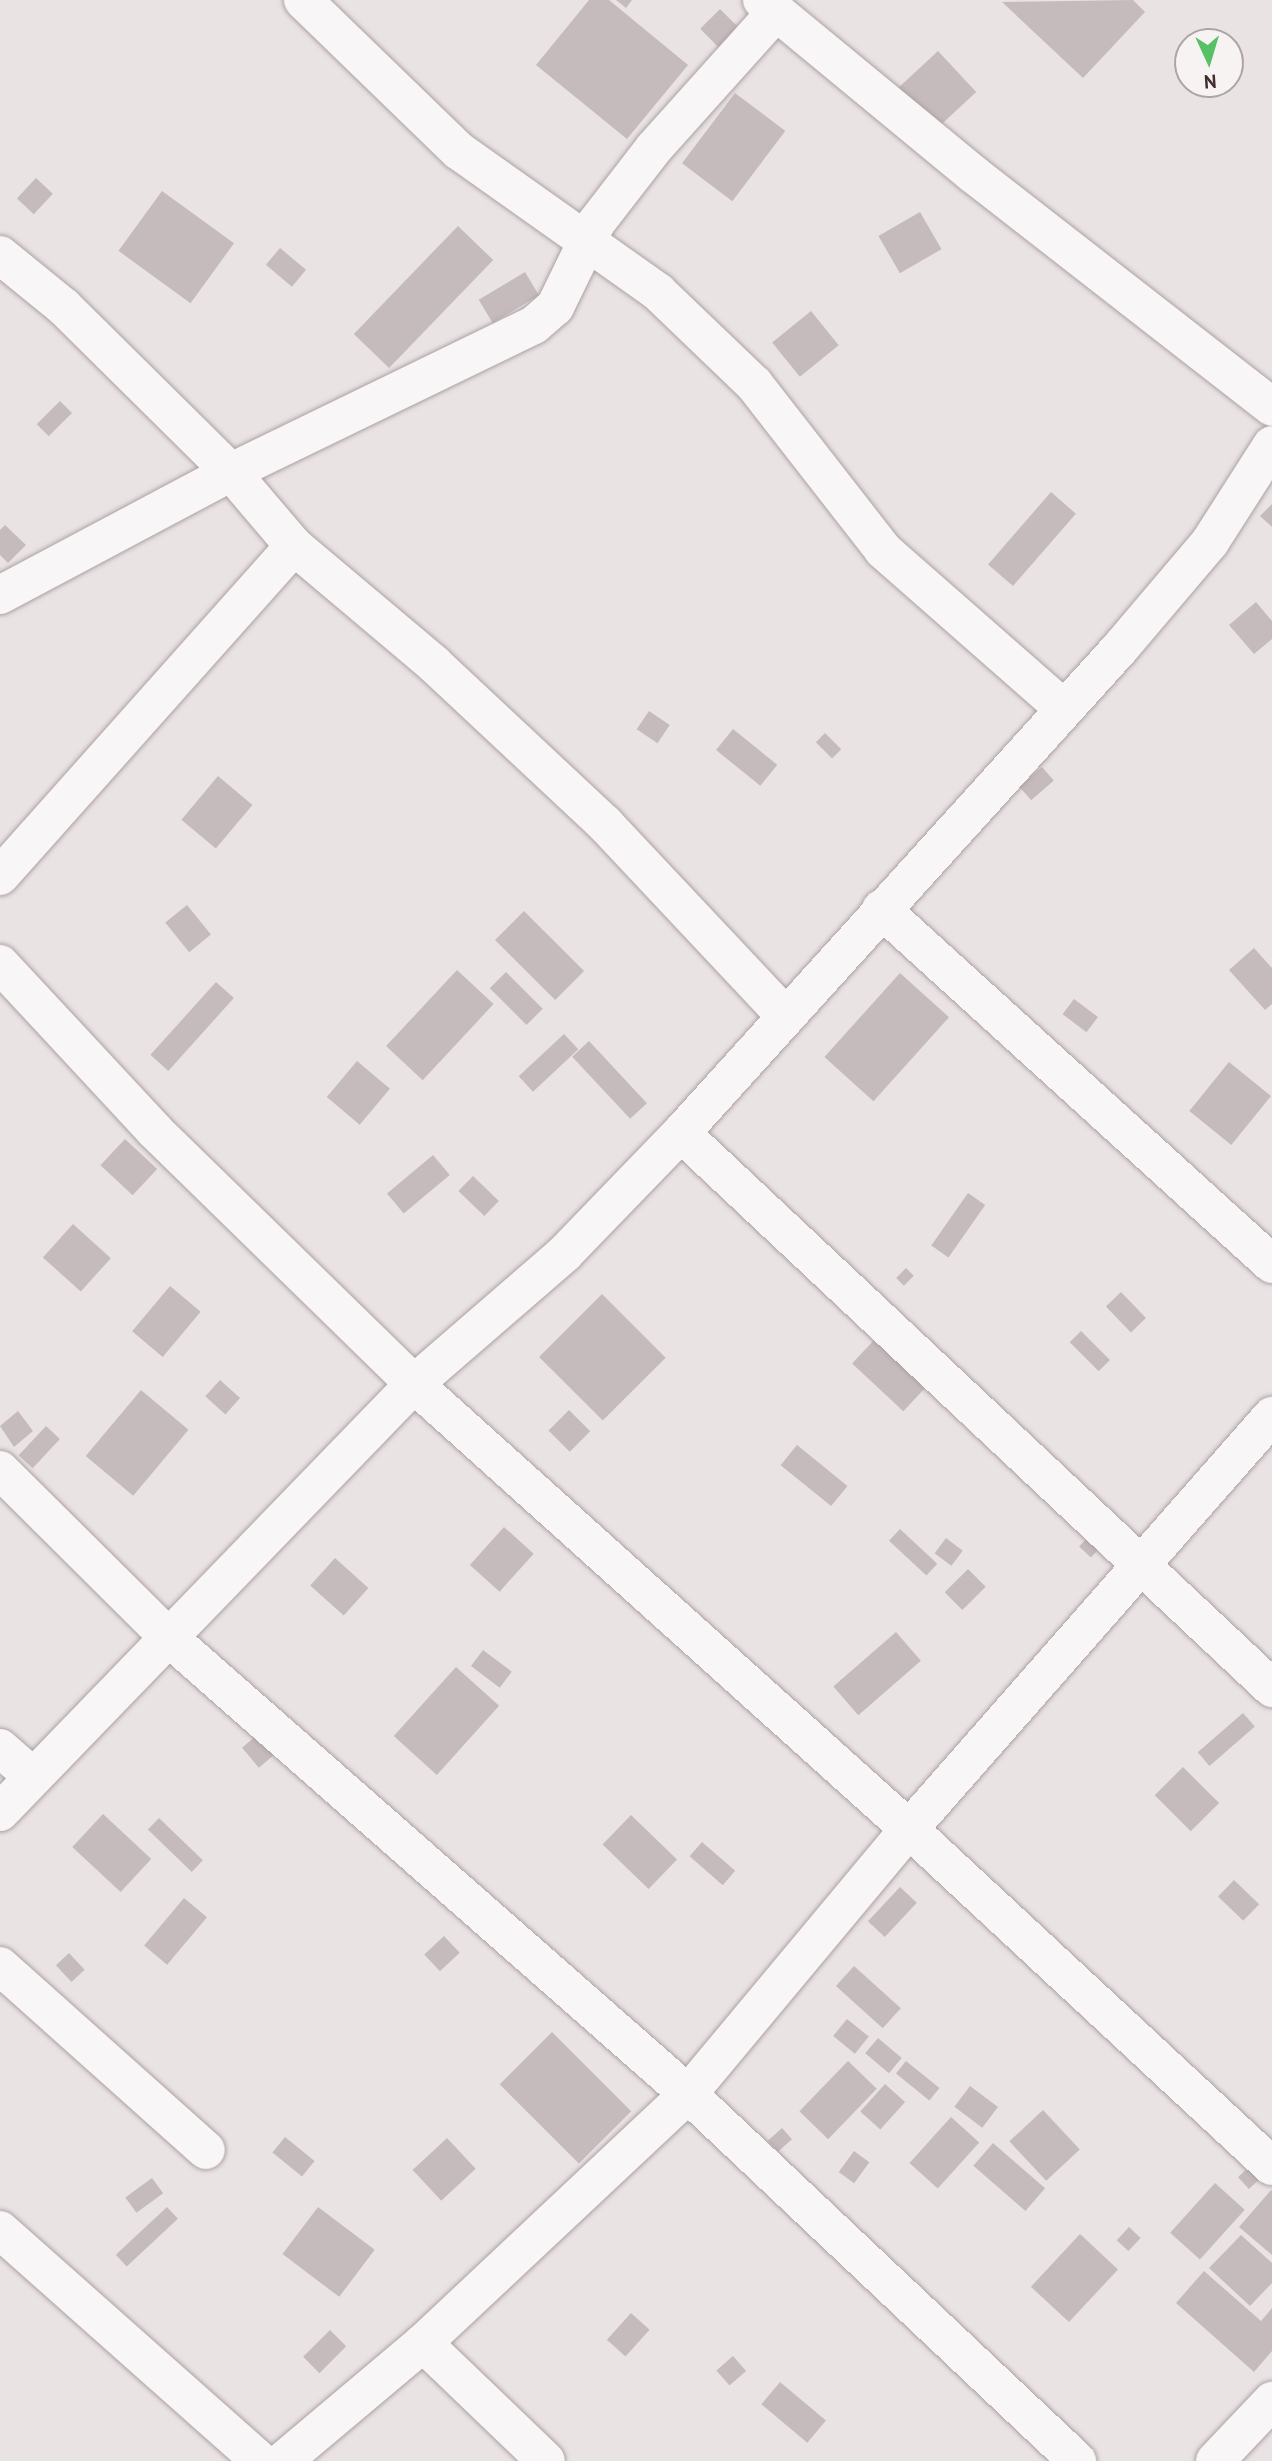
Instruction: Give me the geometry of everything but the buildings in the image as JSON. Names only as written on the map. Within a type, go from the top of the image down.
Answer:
[{"type":"street","points":[[303,0],[459,151],[658,292],[754,384],[883,550],[1064,709]]},
{"type":"street","points":[[0,595],[231,472],[534,325],[555,307],[596,223],[769,6],[972,174],[1272,407]]},
{"type":"street","points":[[0,255],[64,307],[231,472],[294,546],[434,664],[605,824],[785,1016]]},
{"type":"street","points":[[0,1812],[167,1636],[414,1384],[565,1253],[681,1133],[1064,709],[1210,542],[1272,445]]},
{"type":"street","points":[[0,876],[294,546]]},
{"type":"street","points":[[881,909],[1272,1264]]},
{"type":"street","points":[[0,964],[154,1130],[414,1384],[909,1829],[1272,2166]]},
{"type":"street","points":[[681,1133],[1139,1567],[1272,1688]]},
{"type":"street","points":[[283,2461],[423,2343],[688,2094],[909,1829],[1272,1416]]},
{"type":"street","points":[[0,1470],[167,1636],[688,2094],[1077,2461]]},
{"type":"street","points":[[0,1748],[33,1777]]},
{"type":"street","points":[[0,1966],[206,2150]]},
{"type":"street","points":[[0,2230],[260,2461]]},
{"type":"street","points":[[423,2343],[546,2461]]},
{"type":"street","points":[[1215,2461],[1272,2401]]}]
